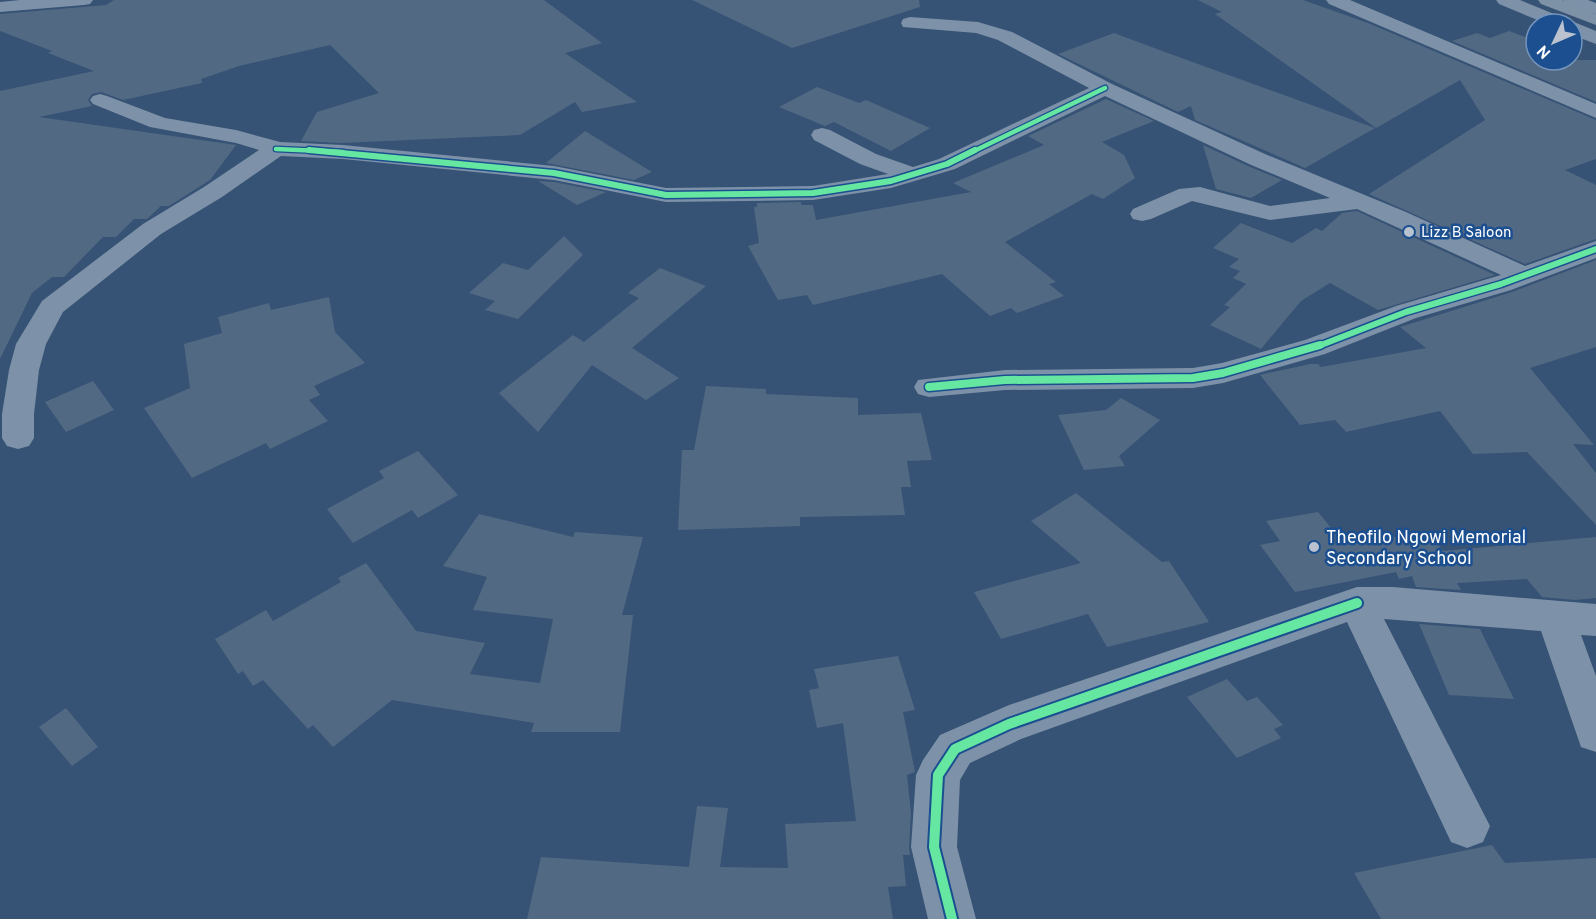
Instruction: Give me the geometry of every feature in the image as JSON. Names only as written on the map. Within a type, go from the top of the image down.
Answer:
[{"type":"highway","points":[[1547,0],[1591,7]]},
{"type":"street","points":[[0,7],[84,0]]},
{"type":"street","points":[[1335,0],[1596,112]]},
{"type":"street","points":[[1505,0],[1534,12]]},
{"type":"street","points":[[910,23],[967,26],[1005,36],[1105,88],[1257,159],[1435,233],[1524,276]]},
{"type":"street","points":[[100,100],[162,124],[253,141],[276,149],[554,173],[666,195],[813,193],[891,181],[946,164],[1105,88]]},
{"type":"street","points":[[822,135],[868,159],[913,175]]},
{"type":"street","points":[[18,438],[18,414],[24,370],[31,344],[52,308],[152,229],[213,192],[276,149]]},
{"type":"street","points":[[1142,214],[1188,194],[1200,194],[1270,213],[1359,201]]},
{"type":"street","points":[[928,387],[1005,380],[1193,378],[1224,374],[1315,347],[1406,312],[1524,276],[1596,249]]},
{"type":"street","points":[[1358,603],[1467,826]]},
{"type":"street","points":[[952,919],[934,847],[938,775],[955,749],[1009,724],[1358,603],[1394,603],[1596,620]]},
{"type":"street","points":[[1555,616],[1596,733]]},
{"type":"building","points":[[114,0],[544,0],[602,43],[565,53],[637,102],[582,112],[575,102],[520,135],[341,143],[301,141],[317,112],[379,93],[330,45],[239,66],[201,79],[202,83],[123,100],[101,92],[92,94],[88,100],[92,106],[39,117],[236,145],[210,180],[169,206],[161,206],[147,219],[134,219],[116,237],[103,237],[64,277],[52,277],[32,293],[0,359],[0,91],[94,71],[48,53],[52,51],[0,31],[0,14],[106,5]]},
{"type":"building","points":[[692,0],[919,0],[920,7],[792,48]]},
{"type":"building","points":[[1198,0],[1303,0],[1368,23],[1596,120],[1596,159],[1565,170],[1596,185],[1596,239],[1525,264],[1369,194],[1485,120],[1460,80],[1376,128],[1215,14],[1222,12]]},
{"type":"building","points":[[1509,31],[1524,37],[1524,72],[1452,41],[1477,33],[1490,38]]},
{"type":"building","points":[[1114,33],[1375,128],[1305,168],[1195,120],[1191,106],[1178,112],[1058,54]]},
{"type":"building","points":[[1584,60],[1596,60],[1596,102],[1525,72],[1584,72]]},
{"type":"building","points":[[817,87],[859,103],[866,100],[930,128],[891,151],[834,122],[825,126],[779,107]]},
{"type":"building","points":[[1106,99],[1154,121],[1102,142],[1124,155],[1135,178],[1103,199],[1092,194],[1005,242],[1056,282],[1049,284],[1064,296],[1017,313],[1011,308],[990,316],[942,274],[813,305],[807,295],[778,300],[748,246],[759,243],[754,207],[757,207],[757,203],[801,202],[801,205],[813,205],[816,220],[971,192],[953,183],[1044,145],[1028,136]]},
{"type":"building","points":[[585,131],[652,172],[634,180],[546,163]]},
{"type":"building","points":[[1203,145],[1282,180],[1251,198],[1216,189]]},
{"type":"building","points":[[538,181],[554,182],[606,192],[577,205]]},
{"type":"building","points":[[1357,211],[1495,275],[1378,310],[1330,283],[1301,301],[1261,349],[1210,325],[1230,307],[1224,305],[1246,284],[1233,278],[1240,271],[1229,267],[1239,259],[1213,248],[1241,223],[1292,243],[1316,228],[1322,231],[1342,213]]},
{"type":"building","points":[[564,236],[583,255],[518,319],[485,310],[495,301],[469,293],[503,263],[528,270]]},
{"type":"building","points":[[1596,260],[1596,347],[1530,368],[1594,445],[1573,444],[1596,473],[1596,525],[1527,452],[1473,454],[1440,411],[1346,432],[1335,420],[1300,425],[1260,375],[1310,364],[1318,364],[1321,367],[1426,348],[1400,327],[1512,292]]},
{"type":"building","points":[[660,268],[706,286],[632,348],[679,378],[646,400],[592,365],[538,432],[499,393],[573,335],[584,342],[639,298],[628,293]]},
{"type":"building","points":[[329,297],[335,332],[365,363],[314,386],[320,395],[309,400],[328,421],[270,449],[266,443],[192,478],[144,408],[190,388],[184,344],[222,333],[218,317],[269,303],[271,310]]},
{"type":"building","points":[[93,381],[114,410],[66,432],[45,402]]},
{"type":"building","points":[[706,386],[766,389],[766,394],[858,398],[858,415],[921,413],[932,460],[907,461],[911,487],[901,487],[905,515],[800,517],[800,526],[678,530],[682,450],[694,450]]},
{"type":"building","points":[[1121,398],[1160,420],[1119,456],[1125,466],[1084,470],[1058,415],[1106,410]]},
{"type":"building","points":[[418,451],[458,495],[418,518],[412,510],[353,543],[327,509],[384,478],[379,471]]},
{"type":"building","points":[[1076,493],[1162,562],[1169,561],[1209,622],[1107,647],[1088,614],[1001,639],[974,592],[1081,563],[1031,521]]},
{"type":"building","points":[[1318,512],[1341,540],[1432,535],[1443,551],[1596,537],[1596,598],[1575,600],[1542,597],[1527,579],[1457,583],[1461,590],[1416,587],[1412,576],[1399,579],[1396,572],[1295,592],[1260,545],[1280,541],[1266,521]]},
{"type":"building","points":[[479,514],[573,537],[575,532],[643,537],[622,615],[633,615],[620,732],[531,732],[534,723],[392,700],[333,747],[313,725],[308,729],[263,680],[253,686],[243,671],[238,674],[215,639],[266,610],[273,621],[341,582],[338,578],[366,563],[416,631],[485,643],[470,674],[540,683],[553,619],[473,610],[487,577],[443,566]]},
{"type":"building","points":[[1419,624],[1480,629],[1514,699],[1449,695]]},
{"type":"building","points":[[898,656],[915,710],[903,712],[915,772],[907,775],[911,813],[910,855],[903,855],[906,886],[888,887],[893,919],[527,919],[541,857],[689,867],[697,806],[728,808],[720,867],[788,868],[785,824],[856,821],[843,723],[817,728],[809,690],[819,688],[814,669]]},
{"type":"building","points":[[1227,679],[1247,701],[1257,697],[1283,725],[1274,729],[1281,738],[1237,758],[1187,697]]},
{"type":"building","points":[[66,708],[98,747],[72,766],[39,727]]},
{"type":"building","points":[[1492,845],[1505,863],[1596,858],[1596,919],[1381,919],[1354,873]]},
{"type":"cycle path","points":[[276,149],[343,152],[554,173],[666,195],[813,193],[891,181],[947,164],[1105,88]]},
{"type":"cycle path","points":[[929,387],[1005,380],[1193,378],[1223,373],[1315,347],[1406,312],[1501,284],[1596,249]]},
{"type":"cycle path","points":[[952,919],[934,847],[938,775],[955,749],[1009,724],[1357,603]]},
{"type":"place","name":"Lizz B Saloon","points":[[1409,232]]},
{"type":"place","name":"Theofilo Ngowi Memorial Secondary School","points":[[1314,547]]}]
